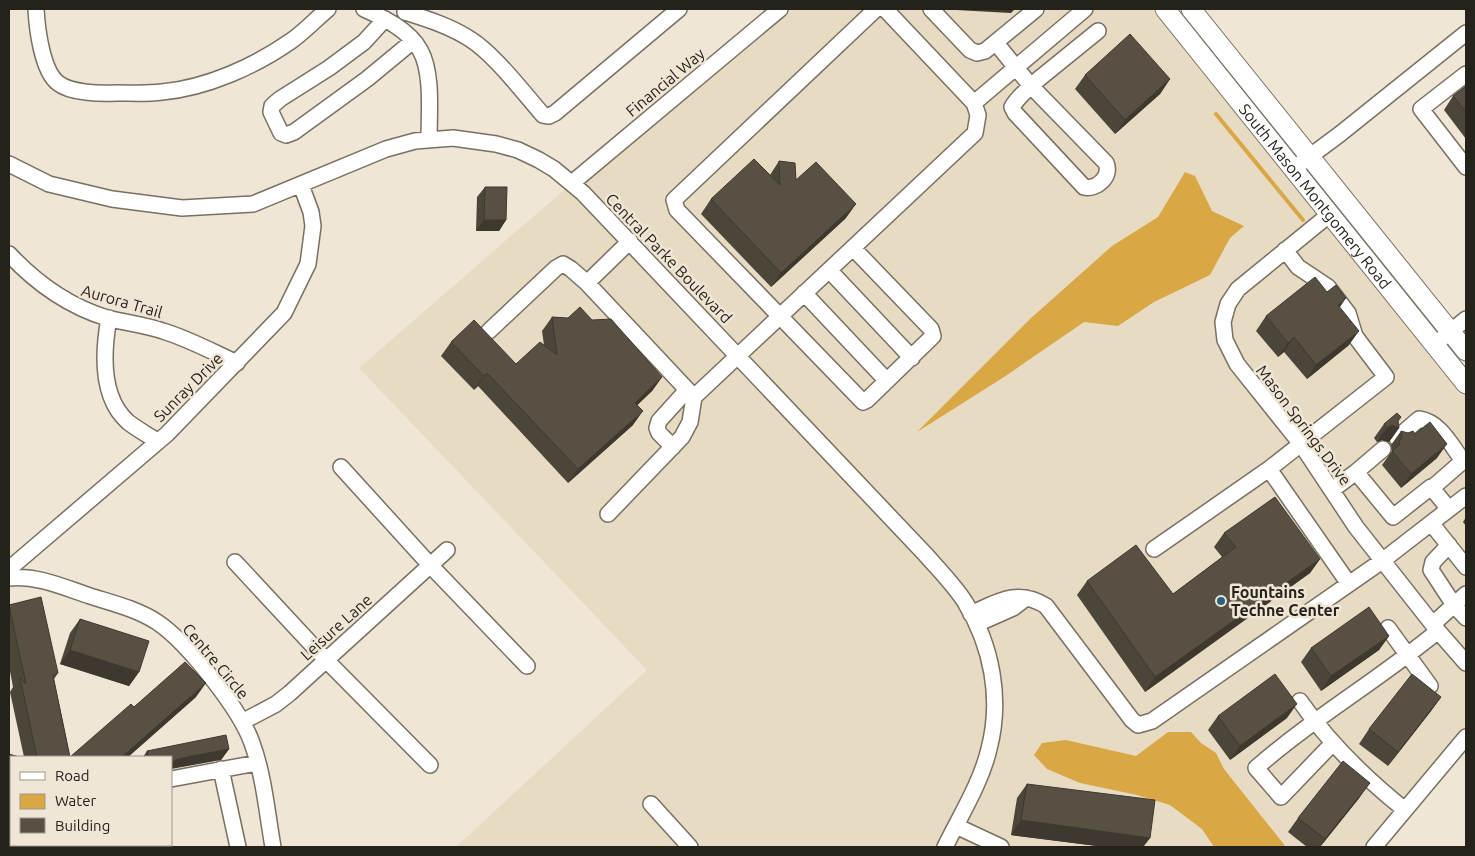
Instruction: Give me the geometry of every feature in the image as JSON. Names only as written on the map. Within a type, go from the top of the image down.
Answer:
[{"type":"main road","name":"South Mason Montgomery Road","points":[[1165,9],[1466,384]]},
{"type":"main road","name":"South Mason Montgomery Road","points":[[1191,9],[1466,351]]},
{"type":"street","points":[[36,9],[37,28],[49,74],[57,83],[67,89],[108,94],[163,92],[211,82],[255,63],[285,45],[328,9]]},
{"type":"street","points":[[364,9],[388,21],[413,41],[420,50],[426,67],[428,83],[429,139]]},
{"type":"street","points":[[413,41],[366,79],[294,132],[286,136],[281,133],[271,112],[276,103],[329,68],[388,21],[406,10],[449,27],[472,40],[490,56],[542,114],[549,116],[555,114],[679,9]]},
{"type":"street","name":"Financial Way","points":[[572,183],[780,9]]},
{"type":"street","points":[[853,248],[931,329],[933,336],[888,381],[863,402],[677,210],[674,200],[876,9]]},
{"type":"street","points":[[673,447],[659,433],[657,428],[659,421],[738,355],[975,133],[978,115],[974,103],[885,9]]},
{"type":"street","points":[[931,9],[970,50],[977,53],[985,51],[996,43],[1036,9]]},
{"type":"street","points":[[974,103],[1085,9]]},
{"type":"street","points":[[996,43],[1032,86],[1106,162],[1109,168],[1107,174],[1096,187],[1091,188],[1084,187],[1015,113],[1012,107],[1032,86],[1098,31]]},
{"type":"street","points":[[1293,169],[1466,33]]},
{"type":"street","points":[[1466,74],[1421,109],[1466,167]]},
{"type":"street","name":"Central Parke Boulevard","points":[[9,164],[48,184],[112,199],[182,208],[253,204],[386,149],[415,141],[460,138],[518,150],[539,160],[572,183],[738,355],[926,555],[954,588],[974,619],[989,657],[994,682],[994,725],[989,750],[980,775],[945,847]]},
{"type":"street","name":"Sunray Drive","points":[[9,569],[167,434],[284,313],[308,264],[314,226],[301,185]]},
{"type":"street","name":"Mason Springs Drive","points":[[1330,214],[1258,272],[1233,296],[1225,313],[1223,331],[1228,349],[1237,364],[1301,444],[1356,527],[1435,628],[1466,663]]},
{"type":"street","points":[[587,283],[630,242]]},
{"type":"street","points":[[1154,549],[1269,468],[1386,376],[1355,336],[1348,313],[1328,287],[1298,267],[1285,250]]},
{"type":"street","name":"Aurora Trail","points":[[9,254],[42,285],[63,300],[84,310],[109,318],[163,330],[237,362]]},
{"type":"street","points":[[488,331],[556,268],[563,264],[572,269],[587,283],[690,394],[690,422],[682,437],[608,514]]},
{"type":"street","points":[[829,270],[912,358]]},
{"type":"street","points":[[804,293],[888,381]]},
{"type":"street","points":[[109,318],[105,338],[107,382],[114,403],[127,421],[157,441]]},
{"type":"street","points":[[1434,345],[1466,319]]},
{"type":"street","points":[[1356,472],[1392,517],[1432,488],[1463,461],[1439,429],[1428,420],[1420,419],[1397,438]]},
{"type":"street","points":[[1332,490],[1383,449]]},
{"type":"street","points":[[341,467],[430,565],[527,666]]},
{"type":"street","points":[[1269,468],[1350,584]]},
{"type":"street","points":[[1432,488],[1449,509]]},
{"type":"street","points":[[974,619],[1013,608],[1026,598],[1038,600],[1046,606],[1132,720],[1138,725],[1152,722],[1382,561],[1466,496]]},
{"type":"street","points":[[1432,523],[1466,567]]},
{"type":"street","points":[[1449,545],[1433,562],[1432,570],[1454,605],[1466,618]]},
{"type":"street","name":"Leisure Lane","points":[[242,722],[276,704],[447,550]]},
{"type":"street","points":[[235,562],[326,660],[430,765]]},
{"type":"street","name":"Centre Circle","points":[[9,578],[26,577],[43,580],[117,605],[156,622],[182,644],[226,698],[242,722],[252,742],[273,847]]},
{"type":"street","points":[[1332,744],[1280,797],[1256,768],[1314,722],[1407,657],[1466,594]]},
{"type":"street","points":[[1388,628],[1407,657],[1430,686]]},
{"type":"street","points":[[1300,701],[1332,744],[1376,787],[1405,810]]},
{"type":"street","points":[[1374,847],[1466,737]]},
{"type":"street","points":[[172,779],[257,763]]},
{"type":"street","points":[[221,770],[238,847]]},
{"type":"street","points":[[651,804],[690,847]]},
{"type":"street","points":[[956,826],[1001,847]]},
{"type":"shaded area","points":[[780,9],[1165,9],[1466,384],[1466,737],[1374,847],[456,847],[647,670],[359,368],[572,183]]},
{"type":"water","points":[[1185,172],[1195,176],[1212,211],[1244,226],[1230,238],[1210,275],[1154,302],[1118,326],[1084,322],[1004,377],[917,432],[1030,319],[1112,246],[1158,217]]},
{"type":"water","points":[[1168,732],[1191,732],[1201,743],[1216,753],[1224,769],[1286,847],[1214,847],[1202,829],[1170,805],[1137,795],[1080,783],[1047,769],[1034,755],[1042,743],[1066,740],[1136,756]]},
{"type":"building","points":[[1130,34],[1170,79],[1125,120],[1085,75]]},
{"type":"building","points":[[1466,86],[1466,112],[1453,96]]},
{"type":"building","points":[[754,159],[780,185],[779,161],[795,163],[796,180],[816,162],[856,204],[781,273],[711,199]]},
{"type":"building","points":[[485,187],[507,187],[506,220],[484,220]]},
{"type":"building","points":[[1315,277],[1327,292],[1336,285],[1346,298],[1338,305],[1359,331],[1316,365],[1294,337],[1288,343],[1266,316]]},
{"type":"building","points":[[580,307],[592,320],[611,319],[662,377],[635,403],[643,411],[578,469],[487,373],[484,376],[451,342],[474,320],[516,364],[540,342],[557,355],[552,317],[568,318]]},
{"type":"building","points":[[1397,413],[1401,417],[1398,421],[1399,428],[1392,425],[1387,428],[1384,424]]},
{"type":"building","points":[[1430,422],[1447,444],[1411,474],[1392,451],[1400,444],[1401,431],[1408,433],[1413,431],[1415,434]]},
{"type":"building","name":"Fountains Techne Center","points":[[1275,497],[1320,559],[1155,677],[1087,581],[1136,545],[1173,594],[1236,547],[1224,533]]},
{"type":"building","points":[[41,597],[58,673],[53,676],[70,756],[37,756],[20,678],[26,684],[9,605]]},
{"type":"building","points":[[1369,607],[1389,636],[1331,676],[1311,648]]},
{"type":"building","points":[[80,619],[149,641],[139,672],[70,650]]},
{"type":"building","points":[[185,662],[206,683],[123,756],[71,756],[131,704],[134,707]]},
{"type":"building","points":[[1275,674],[1297,704],[1240,746],[1218,716]]},
{"type":"building","points":[[1412,674],[1441,697],[1398,752],[1369,729]]},
{"type":"building","points":[[226,735],[229,749],[177,759],[172,762],[172,756],[148,756],[147,751]]},
{"type":"building","points":[[9,754],[16,756],[10,756],[9,794]]},
{"type":"building","points":[[1343,761],[1370,783],[1325,839],[1298,818]]},
{"type":"building","points":[[1027,784],[1155,800],[1150,838],[1021,820]]},
{"type":"building","points":[[42,846],[128,846],[127,847]]},
{"type":"waterway","points":[[1216,114],[1303,220]]},
{"type":"place","name":"Fountains Techne Center","points":[[1221,601]]}]
